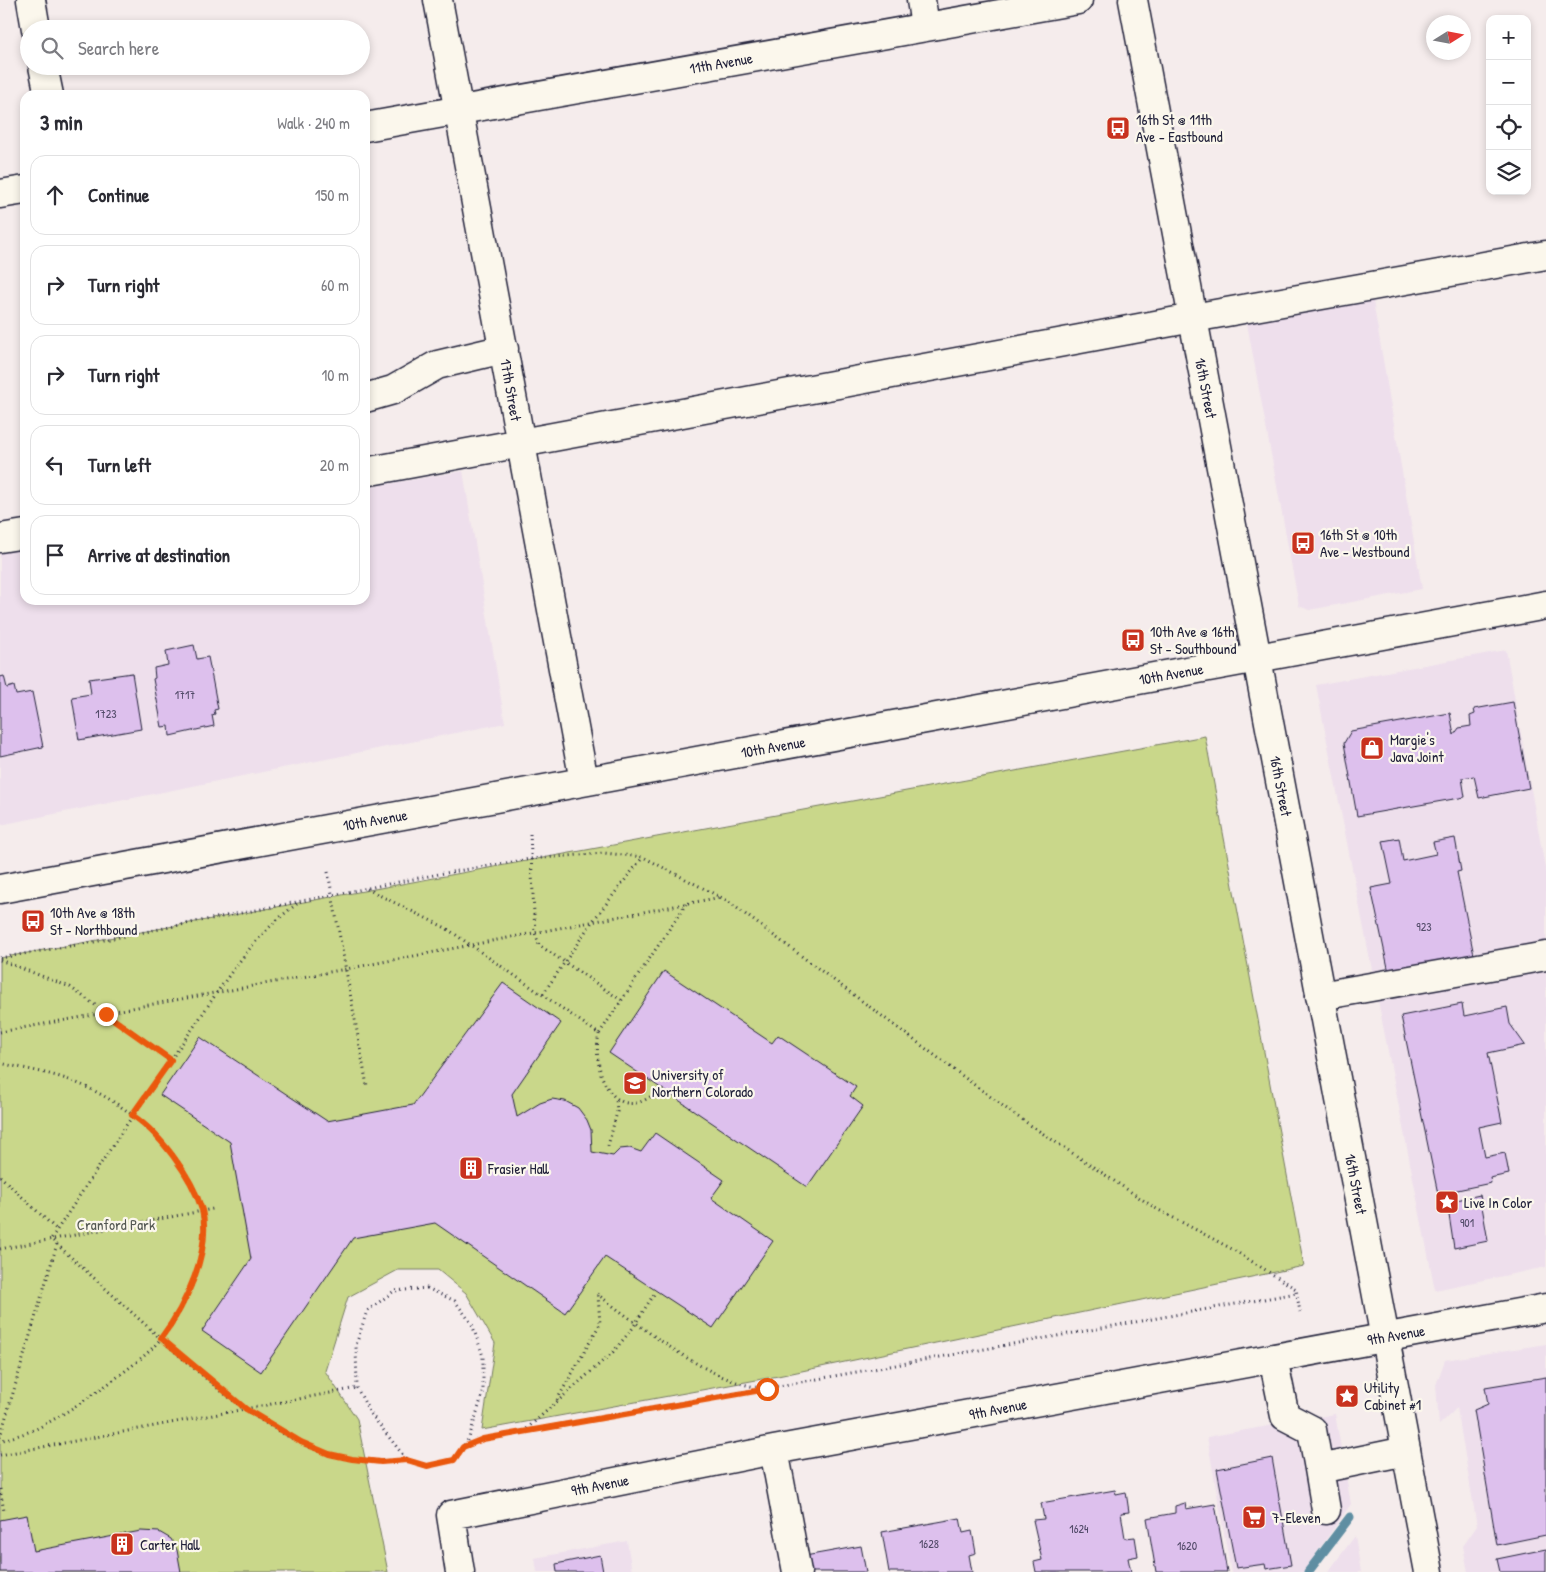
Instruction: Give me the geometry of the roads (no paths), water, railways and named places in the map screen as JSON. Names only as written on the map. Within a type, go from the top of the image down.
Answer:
[{"type":"street","points":[[30,0],[34,20]]},
{"type":"street","name":"17th Street","points":[[438,0],[584,781]]},
{"type":"street","name":"11th Avenue","points":[[370,126],[459,110],[923,13],[1078,0]]},
{"type":"street","name":"16th Street","points":[[1133,0],[1429,1572]]},
{"type":"street","points":[[45,75],[48,90]]},
{"type":"street","points":[[0,194],[20,191]]},
{"type":"street","points":[[370,471],[1193,318],[1546,255]]},
{"type":"street","points":[[370,397],[393,390],[437,365],[504,348]]},
{"type":"street","points":[[0,538],[20,535]]},
{"type":"street","name":"10th Avenue","points":[[0,889],[1546,605]]},
{"type":"street","points":[[1320,996],[1546,956]]},
{"type":"street","name":"9th Avenue","points":[[460,1572],[450,1515],[774,1450],[1546,1308]]},
{"type":"street","points":[[1273,1358],[1285,1416],[1312,1430],[1326,1510]]},
{"type":"street","points":[[774,1450],[797,1572]]},
{"type":"street","points":[[1319,1469],[1406,1451]]},
{"type":"waterway","points":[[1308,1572],[1350,1517]]},
{"type":"place","name":"16th St @ 11th Ave - Eastbound","points":[[1118,128]]},
{"type":"place","name":"16th St @ 10th Ave - Westbound","points":[[1303,543]]},
{"type":"place","name":"10th Ave @ 16th St - Southbound","points":[[1133,640]]},
{"type":"place","name":"Margie's Java Joint","points":[[1372,748]]},
{"type":"place","name":"10th Ave @ 18th St - Northbound","points":[[33,921]]},
{"type":"place","name":"University of Northern Colorado","points":[[635,1083]]},
{"type":"place","name":"Frasier Hall","points":[[471,1168]]},
{"type":"place","name":"Live In Color","points":[[1447,1202]]},
{"type":"place","name":"Utility Cabinet #1","points":[[1347,1396]]},
{"type":"place","name":"7-Eleven","points":[[1254,1517]]},
{"type":"place","name":"Carter Hall","points":[[122,1544]]},
{"type":"park label","name":"Cranford Park","points":[[116,1224]]}]
